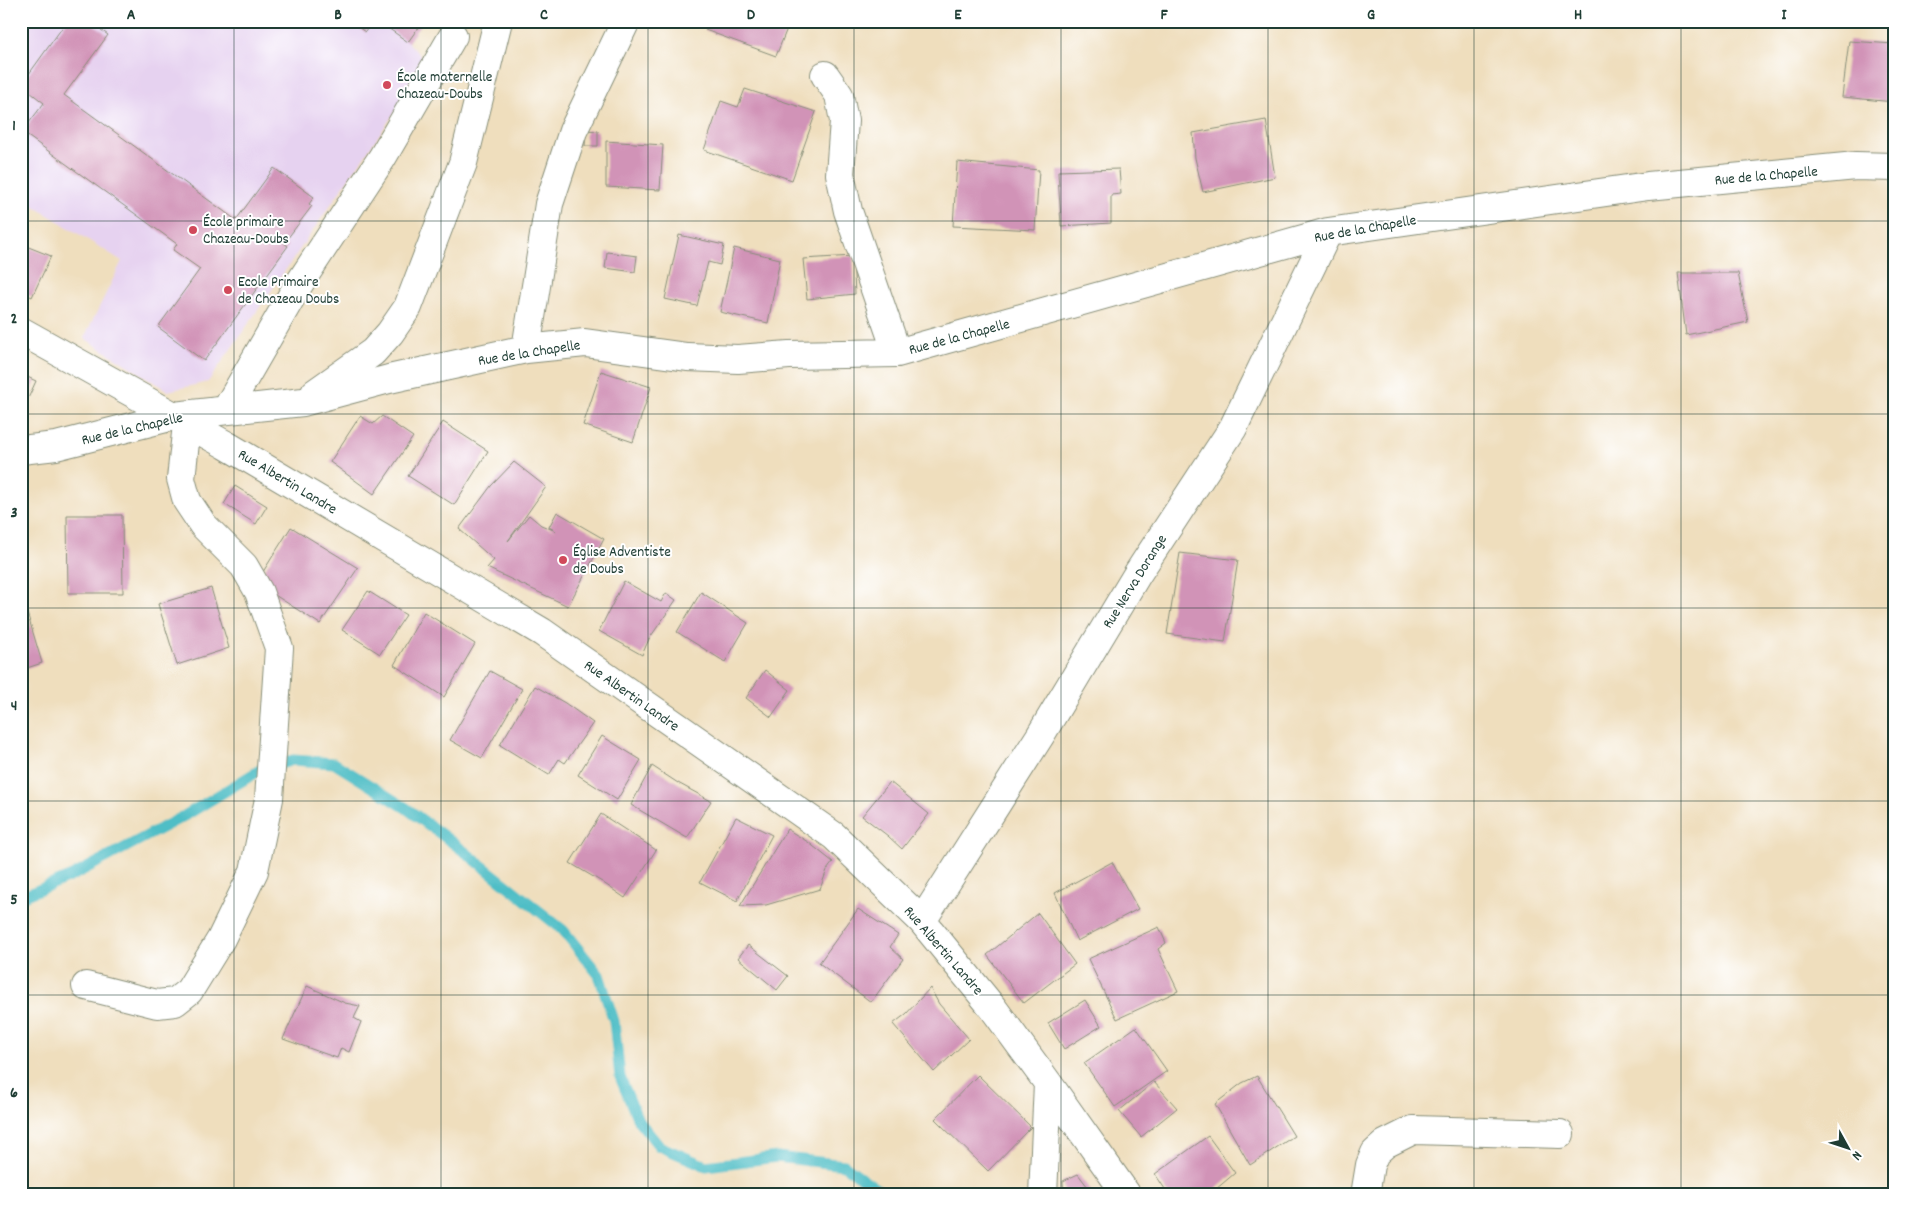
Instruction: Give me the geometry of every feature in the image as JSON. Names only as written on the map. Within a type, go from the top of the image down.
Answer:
[{"type":"street","points":[[304,402],[373,352],[390,333],[408,307],[463,163],[498,21]]},
{"type":"street","points":[[526,349],[549,204],[573,131],[626,21]]},
{"type":"street","points":[[226,410],[297,286],[382,158],[453,36]]},
{"type":"street","points":[[824,75],[839,95],[844,121],[840,174],[848,211],[897,353]]},
{"type":"street","name":"Rue de la Chapelle","points":[[21,450],[56,446],[226,410],[304,402],[390,379],[526,349],[585,343],[687,357],[738,359],[789,355],[897,353],[1328,232],[1648,186],[1856,166],[1894,167]]},
{"type":"street","name":"Rue Nerva Dorange","points":[[922,921],[1040,736],[1138,573],[1233,428],[1328,232]]},
{"type":"street","name":"Rue Albertin Landre","points":[[21,331],[226,445],[542,632],[834,836],[922,921],[993,1008],[1127,1195]]},
{"type":"street","points":[[86,986],[156,1004],[175,1002],[189,991],[221,939],[254,871],[269,799],[279,648],[260,592],[244,566],[203,525],[187,501],[181,480],[180,420]]},
{"type":"street","points":[[1043,1195],[1048,1083]]},
{"type":"street","points":[[1365,1195],[1370,1165],[1375,1153],[1385,1144],[1413,1130],[1560,1134]]},
{"type":"shaded area","name":"École primaire Chazeau-Doubs","points":[[21,21],[423,21],[408,42],[425,61],[397,109],[208,382],[168,391],[84,338],[122,261],[21,198]]},
{"type":"building","points":[[67,21],[89,21],[108,35],[64,95],[236,220],[274,168],[314,197],[309,204],[312,206],[284,243],[288,246],[204,361],[158,327],[200,269],[173,250],[177,244],[22,132],[44,103],[21,85]]},
{"type":"building","points":[[342,21],[373,21],[365,32],[351,22],[348,26]]},
{"type":"building","points":[[378,21],[423,21],[408,42]]},
{"type":"building","points":[[709,21],[790,21],[776,56],[705,30]]},
{"type":"building","points":[[1849,41],[1894,44],[1894,102],[1842,97]]},
{"type":"building","points":[[745,89],[816,112],[792,180],[704,150],[721,101],[738,107]]},
{"type":"building","points":[[1266,120],[1275,177],[1203,192],[1195,158],[1193,133]]},
{"type":"building","points":[[586,130],[598,131],[598,146],[585,146]]},
{"type":"building","points":[[606,141],[663,145],[660,190],[606,187]]},
{"type":"building","points":[[957,162],[1039,170],[1035,230],[953,226]]},
{"type":"building","points":[[1119,169],[1121,194],[1111,195],[1111,223],[1061,226],[1058,171]]},
{"type":"building","points":[[679,235],[724,245],[720,265],[708,262],[697,306],[665,299]]},
{"type":"building","points":[[21,244],[51,256],[32,297],[21,292]]},
{"type":"building","points":[[734,248],[780,259],[768,323],[720,312]]},
{"type":"building","points":[[607,252],[637,256],[635,272],[605,268]]},
{"type":"building","points":[[853,256],[855,294],[807,299],[803,259]]},
{"type":"building","points":[[1678,273],[1738,273],[1748,322],[1686,335]]},
{"type":"building","points":[[601,371],[651,387],[633,442],[583,425]]},
{"type":"building","points":[[21,374],[36,381],[25,405],[21,403]]},
{"type":"building","points":[[360,416],[373,424],[382,416],[413,437],[374,494],[330,462]]},
{"type":"building","points":[[443,422],[488,451],[454,505],[408,476]]},
{"type":"building","points":[[514,462],[546,487],[508,541],[529,515],[541,525],[556,531],[549,527],[557,512],[604,539],[568,606],[487,568],[494,560],[459,529],[491,486]]},
{"type":"building","points":[[235,486],[267,506],[256,524],[224,504]]},
{"type":"building","points":[[67,515],[122,515],[123,593],[68,593]]},
{"type":"building","points":[[291,527],[358,568],[320,624],[256,583]]},
{"type":"building","points":[[1180,553],[1238,560],[1225,642],[1167,634]]},
{"type":"building","points":[[624,581],[661,602],[666,593],[676,600],[649,639],[642,655],[599,631]]},
{"type":"building","points":[[211,588],[229,648],[177,665],[158,604]]},
{"type":"building","points":[[368,591],[406,615],[380,654],[342,630]]},
{"type":"building","points":[[701,592],[748,623],[725,662],[677,632]]},
{"type":"building","points":[[21,599],[23,599],[42,663],[21,670]]},
{"type":"building","points":[[424,612],[475,644],[444,697],[394,665]]},
{"type":"building","points":[[765,670],[790,690],[771,717],[746,698]]},
{"type":"building","points":[[490,671],[522,689],[482,758],[450,740]]},
{"type":"building","points":[[535,686],[565,703],[593,723],[565,763],[559,759],[549,775],[500,745]]},
{"type":"building","points":[[602,736],[641,760],[617,800],[578,775]]},
{"type":"building","points":[[652,766],[711,801],[687,838],[631,805]]},
{"type":"building","points":[[890,782],[929,814],[902,849],[862,816]]},
{"type":"building","points":[[601,814],[656,850],[625,898],[570,863]]},
{"type":"building","points":[[736,817],[772,835],[737,901],[700,882]]},
{"type":"building","points":[[787,829],[808,842],[833,862],[827,870],[820,889],[766,905],[740,906]]},
{"type":"building","points":[[1112,862],[1138,909],[1077,941],[1055,893]]},
{"type":"building","points":[[858,909],[898,935],[890,947],[903,959],[871,1002],[819,963]]},
{"type":"building","points":[[1038,913],[1075,964],[1024,1003],[987,955]]},
{"type":"building","points":[[1159,927],[1166,943],[1158,949],[1178,991],[1117,1019],[1088,959]]},
{"type":"building","points":[[748,945],[788,976],[777,990],[738,958]]},
{"type":"building","points":[[307,986],[345,1003],[360,1006],[354,1018],[361,1022],[349,1052],[341,1048],[337,1058],[283,1039]]},
{"type":"building","points":[[930,988],[939,1004],[969,1039],[934,1072],[893,1024],[906,1014]]},
{"type":"building","points":[[1085,1000],[1101,1026],[1064,1049],[1048,1023]]},
{"type":"building","points":[[1136,1027],[1167,1071],[1115,1107],[1084,1063]]},
{"type":"building","points":[[978,1075],[1031,1127],[988,1171],[935,1119]]},
{"type":"building","points":[[1257,1076],[1294,1136],[1250,1165],[1215,1104],[1242,1083]]},
{"type":"building","points":[[1154,1082],[1177,1108],[1141,1137],[1119,1111]]},
{"type":"building","points":[[1208,1136],[1235,1173],[1209,1195],[1169,1195],[1155,1174]]},
{"type":"building","points":[[1078,1174],[1094,1195],[1064,1195],[1063,1181]]},
{"type":"waterway","points":[[21,897],[72,876],[186,815],[260,770],[293,760],[334,763],[406,808],[563,930],[599,975],[614,1021],[620,1077],[638,1120],[659,1146],[706,1166],[777,1157],[844,1165],[885,1195]]},
{"type":"place","name":"École maternelle Chazeau-Doubs","points":[[387,85]]},
{"type":"place","name":"École primaire Chazeau-Doubs","points":[[193,230]]},
{"type":"place","name":"Ecole Primaire de Chazeau Doubs","points":[[228,290]]},
{"type":"place","name":"Église Adventiste de Doubs","points":[[563,560]]}]
